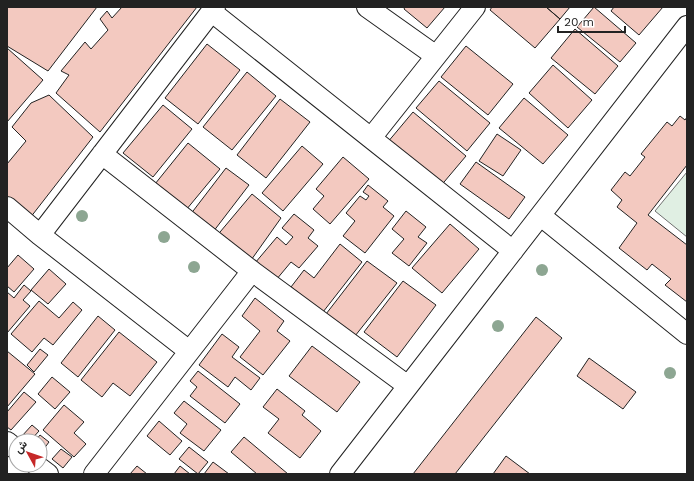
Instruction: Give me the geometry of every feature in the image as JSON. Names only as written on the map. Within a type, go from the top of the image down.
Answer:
[{"type":"street","points":[[367,7],[436,56]]},
{"type":"street","points":[[371,138],[475,7]]},
{"type":"street","points":[[40,235],[214,10],[513,251]]},
{"type":"street","points":[[340,474],[687,26]]},
{"type":"street","points":[[102,154],[252,271],[408,386]]},
{"type":"street","points":[[7,207],[40,235],[189,351]]},
{"type":"street","points":[[541,216],[687,334]]},
{"type":"street","points":[[94,474],[252,271]]},
{"type":"green space","points":[[687,172],[687,237],[655,211]]},
{"type":"building","points":[[7,7],[97,7],[48,71],[7,46]]},
{"type":"building","points":[[122,7],[197,7],[100,132],[56,93],[69,75],[61,71],[85,42],[91,49],[108,30],[100,19],[107,11],[112,18]]},
{"type":"building","points":[[405,7],[445,7],[427,28],[404,9]]},
{"type":"building","points":[[492,7],[546,7],[560,19],[535,48],[490,10]]},
{"type":"building","points":[[546,7],[570,7],[560,19]]},
{"type":"building","points":[[594,7],[636,43],[620,62],[577,27]]},
{"type":"building","points":[[614,7],[663,7],[639,35],[611,11]]},
{"type":"building","points":[[575,29],[618,66],[595,94],[551,58]]},
{"type":"building","points":[[207,44],[240,70],[198,124],[165,98]]},
{"type":"building","points":[[466,46],[513,84],[488,115],[441,77]]},
{"type":"building","points":[[7,48],[43,80],[7,122]]},
{"type":"building","points":[[553,65],[592,100],[568,128],[529,93]]},
{"type":"building","points":[[247,72],[276,96],[232,150],[203,127]]},
{"type":"building","points":[[439,81],[490,123],[467,151],[416,108]]},
{"type":"building","points":[[49,95],[93,137],[30,218],[7,196],[7,164],[26,141],[12,127],[31,103]]},
{"type":"building","points":[[524,98],[568,135],[543,164],[499,128]]},
{"type":"building","points":[[280,99],[310,122],[266,178],[237,155]]},
{"type":"building","points":[[163,105],[192,129],[153,177],[123,153]]},
{"type":"building","points":[[413,112],[466,156],[439,188],[387,143]]},
{"type":"building","points":[[680,116],[685,120],[687,117],[687,165],[648,215],[687,245],[687,302],[665,285],[671,279],[652,264],[647,270],[619,248],[637,223],[617,207],[622,200],[611,190],[625,172],[630,176],[645,157],[641,154],[667,122],[672,126]]},
{"type":"building","points":[[497,134],[521,150],[503,176],[479,161]]},
{"type":"building","points":[[188,143],[220,169],[186,210],[155,184]]},
{"type":"building","points":[[302,146],[323,164],[283,211],[262,193]]},
{"type":"building","points":[[343,157],[369,179],[330,224],[313,209],[324,196],[316,189]]},
{"type":"building","points":[[476,162],[525,197],[509,219],[460,184]]},
{"type":"building","points":[[226,168],[249,185],[213,232],[190,215]]},
{"type":"building","points":[[368,185],[388,201],[383,207],[394,216],[365,253],[343,236],[355,221],[346,213],[360,196],[366,200],[369,196],[363,192]]},
{"type":"building","points":[[252,194],[281,218],[249,263],[215,238]]},
{"type":"building","points":[[406,211],[426,227],[418,237],[427,243],[409,266],[392,253],[404,239],[392,229]]},
{"type":"building","points":[[294,214],[314,230],[308,238],[318,246],[299,268],[291,262],[276,280],[255,263],[277,237],[286,245],[293,237],[282,228]]},
{"type":"building","points":[[450,224],[479,249],[442,293],[412,268]]},
{"type":"building","points":[[340,244],[362,262],[323,312],[291,287],[304,270],[314,278]]},
{"type":"building","points":[[18,255],[34,269],[14,292],[7,286],[7,268]]},
{"type":"building","points":[[367,261],[397,283],[355,336],[326,314]]},
{"type":"building","points":[[49,269],[66,284],[48,304],[31,290]]},
{"type":"building","points":[[403,281],[436,305],[397,357],[364,332]]},
{"type":"building","points":[[24,285],[31,291],[23,300],[30,306],[7,333],[7,292],[14,298]]},
{"type":"building","points":[[255,298],[284,321],[277,331],[290,341],[263,375],[240,357],[260,331],[242,316]]},
{"type":"building","points":[[39,301],[59,318],[73,302],[82,310],[53,345],[44,338],[32,352],[11,334]]},
{"type":"building","points":[[98,316],[115,330],[78,377],[61,363]]},
{"type":"building","points":[[536,317],[562,338],[455,474],[413,474]]},
{"type":"building","points":[[119,332],[157,362],[130,396],[113,383],[102,397],[81,380]]},
{"type":"building","points":[[222,334],[239,347],[232,357],[260,378],[251,390],[235,377],[228,387],[199,365]]},
{"type":"building","points":[[312,346],[360,382],[337,412],[289,376]]},
{"type":"building","points":[[40,349],[48,355],[34,372],[27,365]]},
{"type":"building","points":[[7,351],[35,374],[7,407]]},
{"type":"building","points":[[589,358],[636,392],[623,409],[577,376]]},
{"type":"building","points":[[198,371],[240,404],[225,423],[190,396],[197,387],[190,381]]},
{"type":"building","points":[[52,377],[70,392],[55,409],[38,394]]},
{"type":"building","points":[[277,389],[305,411],[302,415],[321,431],[300,458],[268,433],[279,419],[263,407]]},
{"type":"building","points":[[24,392],[36,402],[11,430],[7,427],[7,412]]},
{"type":"building","points":[[184,401],[221,430],[204,451],[180,433],[187,424],[174,413]]},
{"type":"building","points":[[64,405],[84,422],[74,433],[86,444],[74,457],[43,430]]},
{"type":"building","points":[[159,421],[182,441],[170,455],[147,436]]},
{"type":"building","points":[[32,425],[39,431],[37,433],[25,433]]},
{"type":"building","points":[[244,437],[288,474],[257,474],[231,452]]},
{"type":"building","points":[[189,447],[208,462],[198,474],[179,459]]},
{"type":"building","points":[[61,449],[72,457],[63,468],[52,459]]},
{"type":"building","points":[[506,456],[530,474],[493,474]]},
{"type":"building","points":[[213,462],[229,474],[204,474]]},
{"type":"building","points":[[137,466],[147,474],[130,474]]},
{"type":"building","points":[[180,466],[190,474],[174,474]]}]
